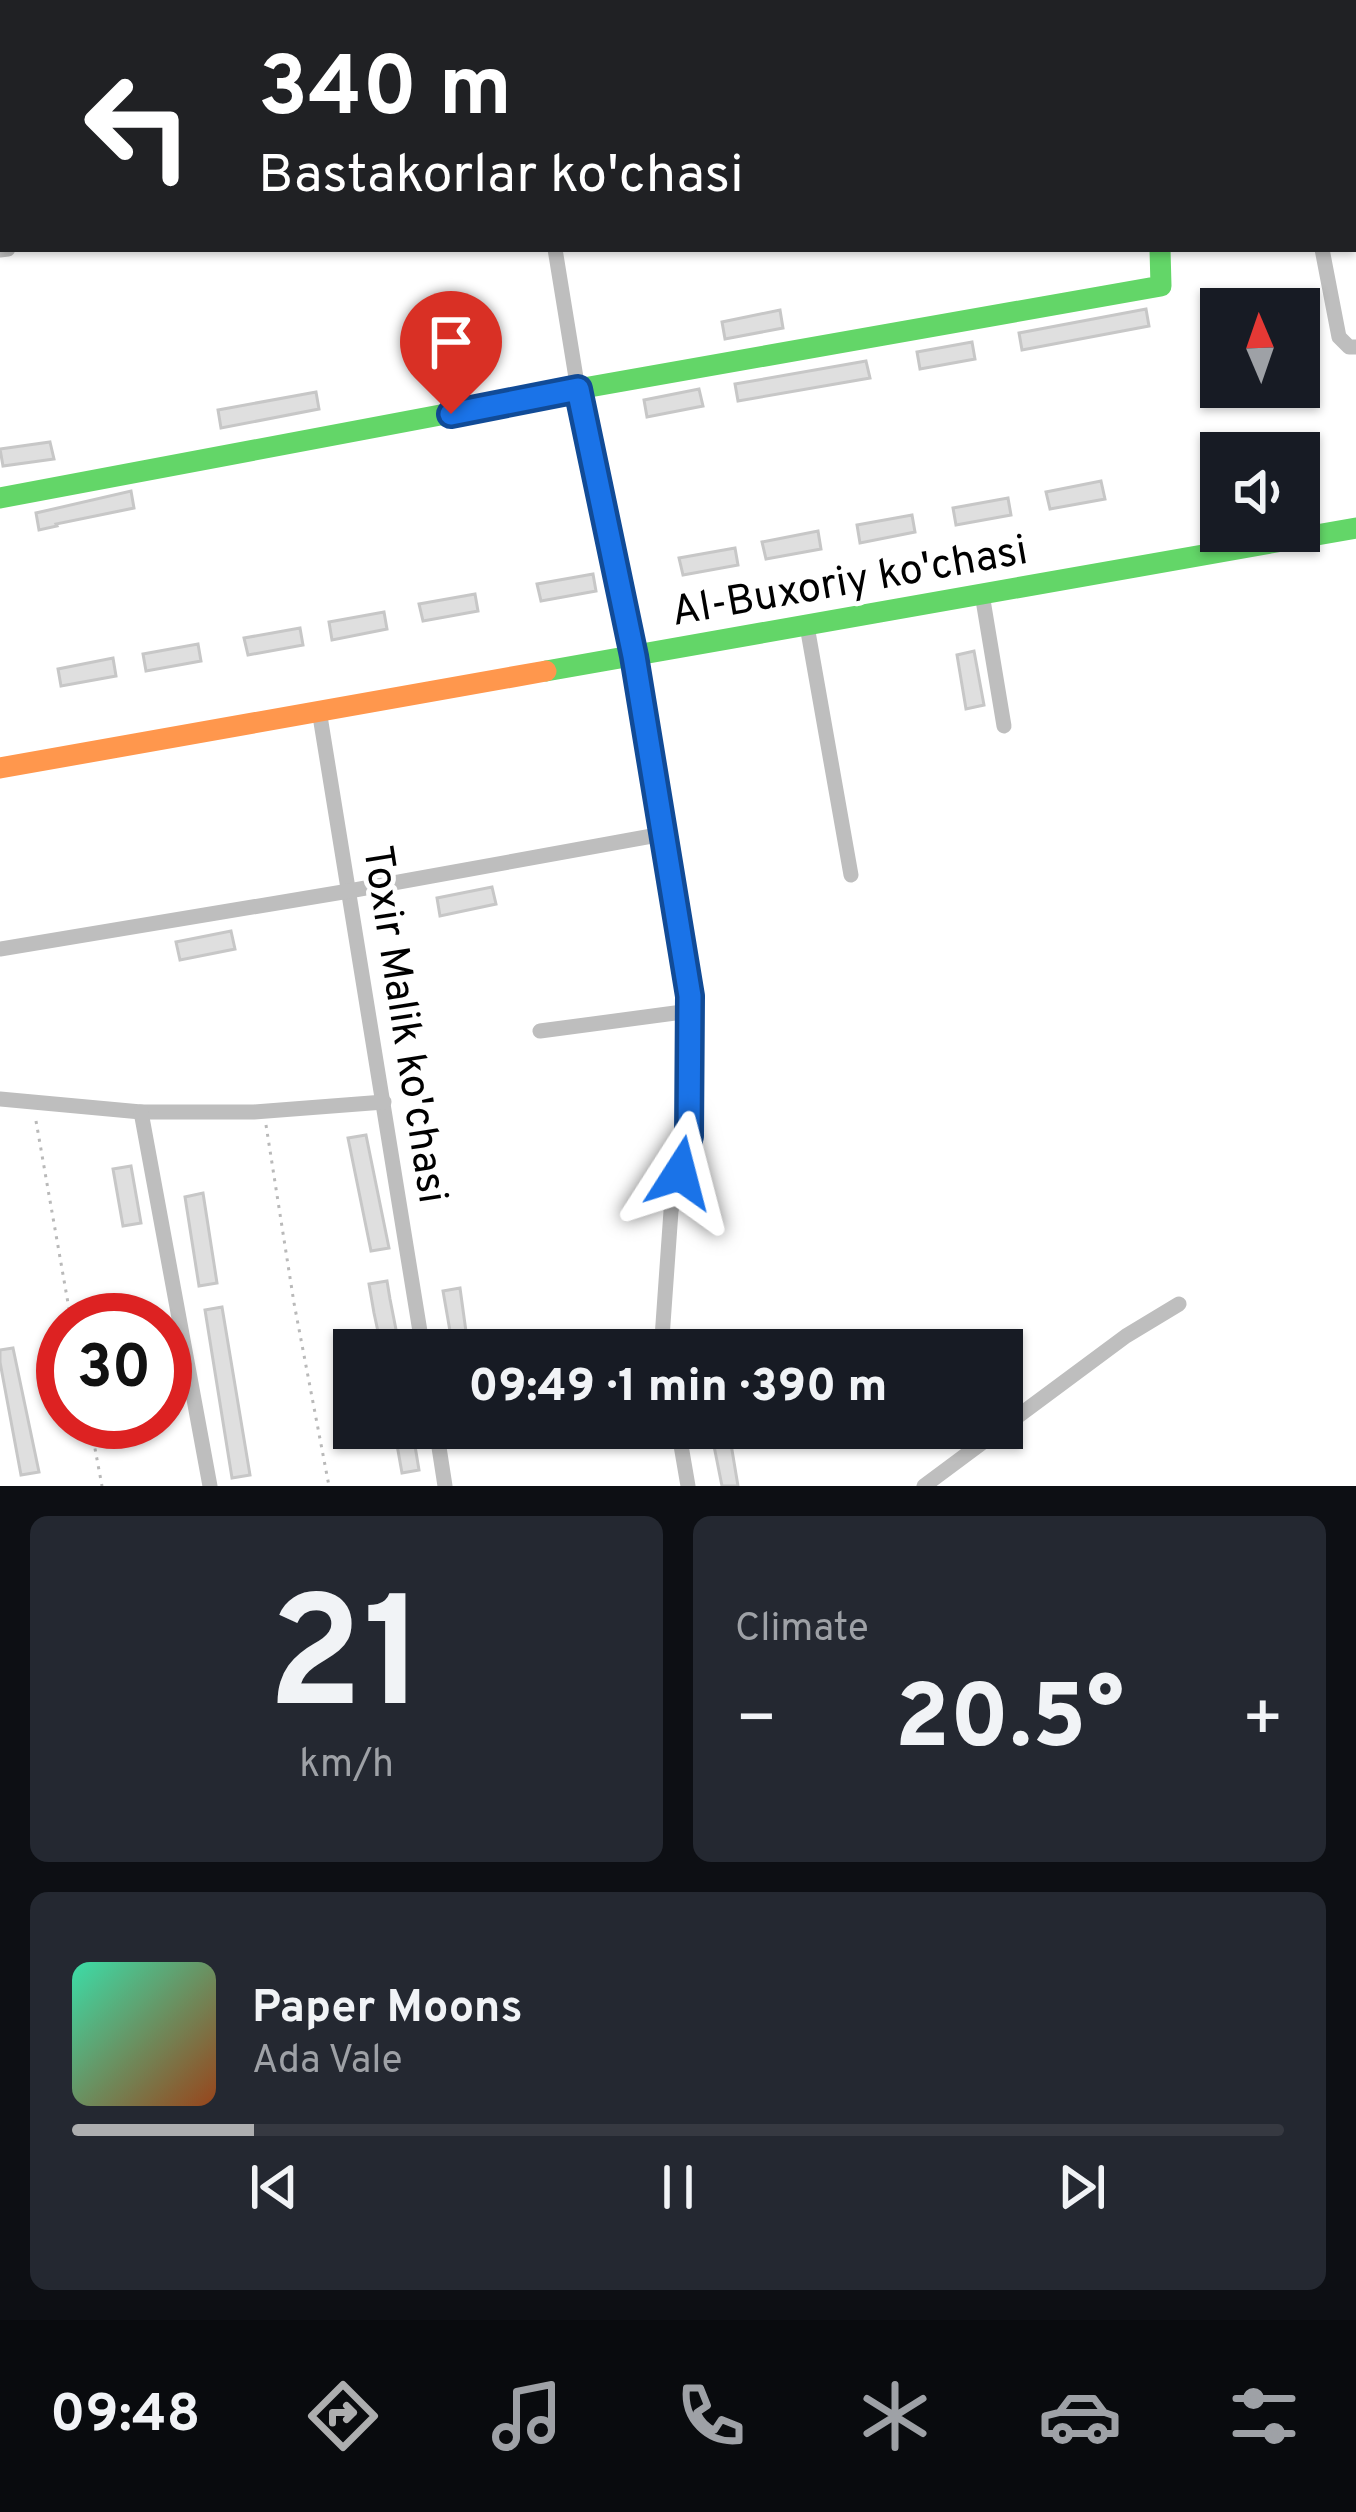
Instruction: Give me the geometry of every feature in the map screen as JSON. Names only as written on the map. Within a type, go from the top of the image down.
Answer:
[{"type":"street","points":[[555,252],[578,389],[634,656],[690,996],[689,1136],[671,1211],[663,1329]]},
{"type":"street","points":[[0,499],[578,389],[1161,286],[1160,252]]},
{"type":"street","points":[[1323,252],[1339,337],[1356,347]]},
{"type":"street","name":"Al-Buxoriy ko'chasi","points":[[0,768],[1356,527]]},
{"type":"street","points":[[982,594],[1004,726]]},
{"type":"street","points":[[806,626],[851,875]]},
{"type":"street","name":"Toxir Malik ko'chasi","points":[[319,710],[420,1329]]},
{"type":"street","points":[[0,949],[664,834]]},
{"type":"street","points":[[540,1031],[690,1011]]},
{"type":"street","points":[[0,1099],[141,1112],[264,1112],[384,1102]]},
{"type":"street","points":[[141,1112],[210,1486]]},
{"type":"street","points":[[1023,1412],[1126,1336],[1179,1304]]},
{"type":"street","points":[[439,1449],[445,1486]]},
{"type":"street","points":[[681,1449],[688,1486]]},
{"type":"street","points":[[924,1486],[974,1449]]},
{"type":"path","points":[[32,1100],[66,1293]]},
{"type":"path","points":[[264,1112],[328,1486]]},
{"type":"path","points":[[95,1449],[102,1486]]},
{"type":"building","points":[[1146,309],[1149,326],[1022,350],[1019,333]]},
{"type":"building","points":[[780,310],[783,328],[725,339],[722,322]]},
{"type":"building","points":[[972,342],[975,359],[920,369],[917,352]]},
{"type":"building","points":[[866,361],[870,378],[738,401],[735,384]]},
{"type":"building","points":[[699,389],[703,406],[647,417],[644,400]]},
{"type":"building","points":[[316,392],[319,409],[221,428],[218,410]]},
{"type":"building","points":[[50,442],[54,459],[3,466],[0,449]]},
{"type":"building","points":[[1101,481],[1105,499],[1050,509],[1046,492]]},
{"type":"building","points":[[131,491],[134,508],[39,530],[36,513]]},
{"type":"building","points":[[1008,498],[1011,515],[956,525],[953,508]]},
{"type":"building","points":[[912,515],[915,532],[860,543],[857,525]]},
{"type":"building","points":[[818,531],[821,549],[766,559],[762,542]]},
{"type":"building","points":[[735,548],[738,565],[683,575],[679,558]]},
{"type":"building","points":[[593,574],[596,591],[541,601],[537,584]]},
{"type":"building","points":[[475,594],[478,611],[423,621],[419,604]]},
{"type":"building","points":[[384,612],[387,629],[332,640],[329,622]]},
{"type":"building","points":[[300,628],[303,645],[248,655],[244,638]]},
{"type":"building","points":[[198,644],[201,661],[146,671],[143,654]]},
{"type":"building","points":[[974,651],[984,705],[966,709],[957,655]]},
{"type":"building","points":[[113,658],[116,676],[61,686],[58,669]]},
{"type":"building","points":[[492,887],[496,904],[440,916],[437,898]]},
{"type":"building","points":[[231,931],[235,949],[180,960],[176,942]]},
{"type":"building","points":[[366,1135],[389,1248],[371,1251],[348,1138]]},
{"type":"building","points":[[131,1166],[141,1223],[123,1226],[113,1169]]},
{"type":"building","points":[[203,1193],[217,1283],[199,1286],[185,1197]]},
{"type":"building","points":[[387,1281],[396,1329],[377,1329],[369,1284]]},
{"type":"building","points":[[460,1288],[466,1329],[450,1329],[443,1291]]},
{"type":"building","points":[[222,1307],[250,1475],[232,1478],[205,1310]]},
{"type":"building","points":[[13,1348],[39,1472],[21,1475],[0,1362],[0,1350]]},
{"type":"building","points":[[398,1449],[416,1449],[419,1470],[402,1473]]},
{"type":"building","points":[[715,1449],[732,1449],[738,1486],[722,1486]]},
{"type":"traffic: fast","points":[[0,498],[1161,286],[1160,252]]},
{"type":"traffic: fast","points":[[546,671],[1356,528]]},
{"type":"traffic: slow","points":[[0,768],[546,671]]},
{"type":"route","points":[[451,414],[578,389],[634,656],[690,996],[689,1136],[680,1173]]}]
